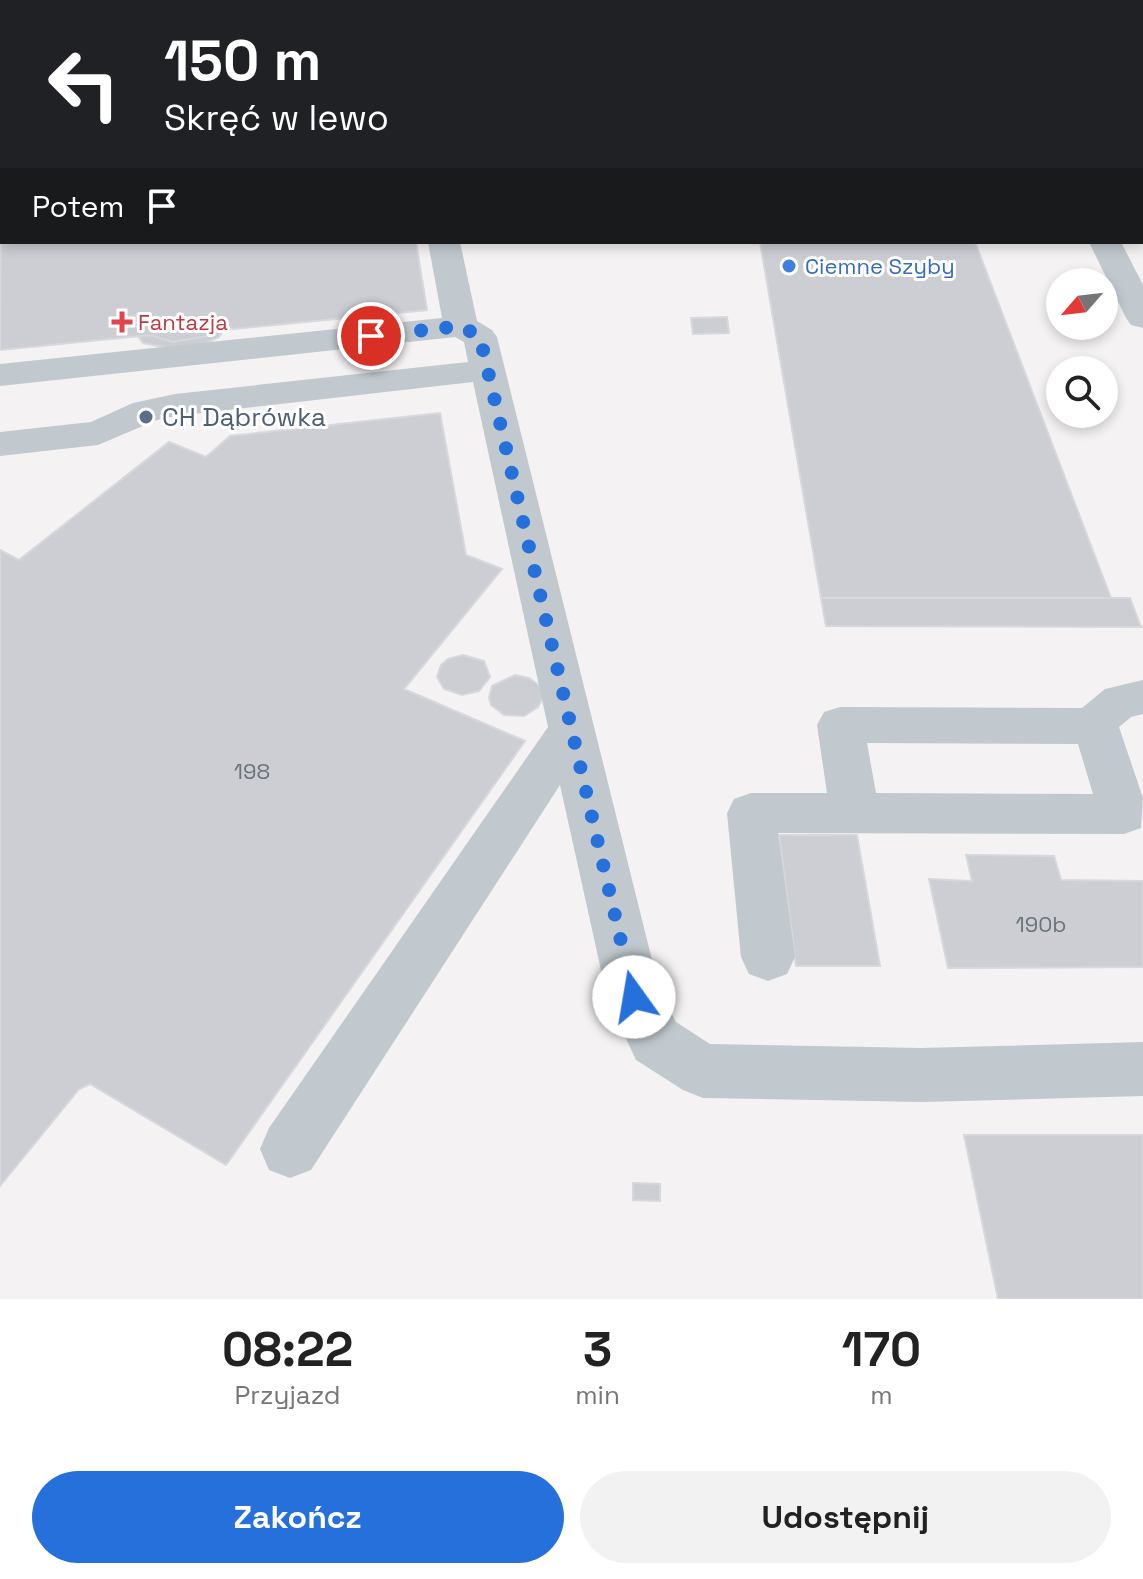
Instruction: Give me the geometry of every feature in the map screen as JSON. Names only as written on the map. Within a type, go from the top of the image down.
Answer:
[{"type":"street","points":[[444,244],[461,326]]},
{"type":"street","points":[[1106,244],[1143,318]]},
{"type":"street","points":[[0,375],[461,326],[480,337],[634,997],[656,1041],[703,1071],[921,1075],[1143,1069]]},
{"type":"street","points":[[0,444],[98,433],[146,411],[175,405],[488,370]]},
{"type":"street","points":[[768,957],[751,813],[1124,814],[1095,726],[1098,718],[1115,703],[1130,697],[1143,697]]},
{"type":"street","points":[[855,813],[840,725],[1095,726]]},
{"type":"street","points":[[290,1149],[572,729]]},
{"type":"building","points":[[1,244],[416,244],[427,310],[223,330],[173,342],[150,335],[0,350]]},
{"type":"building","points":[[760,244],[976,244],[1111,598],[821,598]]},
{"type":"building","points":[[727,317],[729,333],[693,334],[691,318]]},
{"type":"building","points":[[223,330],[219,337],[202,345],[172,349],[143,343],[138,336],[150,335],[173,342]]},
{"type":"building","points":[[440,413],[466,555],[502,569],[404,689],[525,741],[226,1165],[90,1084],[79,1089],[0,1186],[0,550],[19,560],[169,442],[206,457],[230,436]]},
{"type":"building","points":[[821,598],[1130,598],[1141,627],[826,626]]},
{"type":"building","points":[[463,655],[484,661],[490,677],[479,691],[462,695],[444,689],[437,677],[441,665],[448,659]]},
{"type":"building","points":[[515,675],[529,678],[540,686],[543,698],[538,707],[524,716],[504,715],[491,705],[489,698],[492,686]]},
{"type":"building","points":[[779,835],[857,835],[880,966],[796,966]]},
{"type":"building","points":[[966,855],[1054,856],[1061,880],[1143,881],[1143,967],[948,968],[929,879],[972,881]]},
{"type":"building","points":[[964,1135],[1143,1135],[1143,1299],[998,1299]]},
{"type":"building","points":[[633,1183],[660,1184],[660,1201],[633,1200]]},
{"type":"place","name":"Ciemne Szyby","points":[[789,266]]},
{"type":"place","name":"Fantazja","points":[[122,322]]},
{"type":"place","name":"CH Dąbrówka","points":[[146,417]]},
{"type":"route","points":[[371,336],[461,326],[480,337],[634,997]]}]
